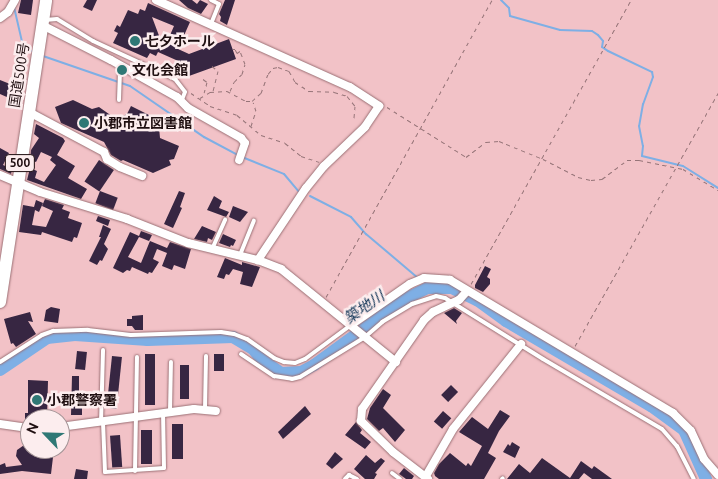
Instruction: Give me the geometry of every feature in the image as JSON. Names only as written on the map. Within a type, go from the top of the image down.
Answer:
[{"type":"highway","name":"国道500号","points":[[0,302],[46,0]]},
{"type":"street","points":[[0,18],[8,12],[15,0]]},
{"type":"street","points":[[156,0],[350,87],[379,106],[366,126],[324,166],[306,188],[258,260]]},
{"type":"street","points":[[43,22],[120,65],[188,108],[241,138],[244,142],[238,160]]},
{"type":"street","points":[[28,112],[104,152],[107,160],[142,176]]},
{"type":"street","points":[[0,175],[17,183],[127,219],[188,243],[240,254],[281,269],[396,362]]},
{"type":"street","points":[[352,326],[410,284],[424,278],[450,280],[572,351],[673,413],[684,422],[699,445],[704,459],[718,475]]},
{"type":"street","points":[[468,290],[457,301],[433,312],[424,320],[362,409],[361,421],[393,452],[427,478],[453,429],[521,344]]},
{"type":"street","points":[[70,426],[205,408],[216,411]]},
{"type":"street","points":[[0,424],[20,427]]},
{"type":"lane","points":[[211,0],[219,4],[211,24]]},
{"type":"lane","points":[[43,22],[57,19],[65,23],[72,30],[89,36],[93,41],[175,79],[185,92],[181,102]]},
{"type":"lane","points":[[119,100],[120,65]]},
{"type":"lane","points":[[213,247],[225,220]]},
{"type":"lane","points":[[240,254],[254,220]]},
{"type":"lane","points":[[241,354],[274,376],[292,379],[310,373],[382,322],[424,298],[436,296],[457,301],[521,344],[662,429],[677,446],[694,479]]},
{"type":"lane","points":[[0,362],[42,335],[53,331],[88,330],[131,335],[221,332],[234,334],[247,339],[274,358],[284,362],[295,363],[305,359],[352,326]]},
{"type":"lane","points":[[103,350],[102,422],[105,472],[164,468],[166,413],[171,362]]},
{"type":"lane","points":[[205,408],[206,356]]},
{"type":"lane","points":[[135,471],[136,357]]},
{"type":"lane","points":[[392,473],[400,479]]},
{"type":"lane","points":[[346,479],[350,475],[357,479]]},
{"type":"path","points":[[323,302],[492,0]]},
{"type":"path","points":[[468,290],[632,0]]},
{"type":"path","points":[[230,91],[234,82],[244,70],[240,51],[237,53],[235,49],[233,50]]},
{"type":"path","points":[[212,66],[218,71],[212,91]]},
{"type":"path","points":[[200,98],[212,91],[230,91],[246,101],[252,101],[261,93],[268,74],[273,68],[284,68],[302,87],[309,91],[334,92],[347,96],[355,106],[354,118]]},
{"type":"path","points":[[203,79],[207,82],[204,94]]},
{"type":"path","points":[[185,92],[200,98],[210,106],[237,115],[261,135],[285,143],[302,156],[324,166]]},
{"type":"path","points":[[572,351],[718,93]]},
{"type":"path","points":[[250,126],[256,111],[252,101]]},
{"type":"path","points":[[379,106],[385,106],[420,130],[466,157],[486,142],[499,141],[543,159],[578,177],[591,180],[602,180],[627,160],[638,160],[676,167],[718,190]]},
{"type":"building","points":[[21,0],[33,0],[31,15],[18,13]]},
{"type":"building","points":[[87,0],[97,0],[92,11],[83,7]]},
{"type":"building","points":[[179,0],[192,0],[197,4],[200,0],[208,4],[201,14],[188,8]]},
{"type":"building","points":[[225,0],[235,0],[227,25],[220,21],[221,17],[219,14]]},
{"type":"building","points":[[148,3],[190,22],[178,49],[189,54],[229,39],[236,59],[189,76],[185,64],[158,52],[156,56],[150,53],[147,58],[113,43],[118,33],[114,31],[117,25],[120,27],[128,10],[138,14],[140,9],[145,11]],"holes":[[[152,17],[174,26],[164,49]]]},
{"type":"building","points":[[17,67],[24,70],[22,76],[25,78],[21,87],[24,88],[24,92],[18,102],[0,94],[0,80],[10,84]]},
{"type":"building","points":[[73,100],[92,109],[99,107],[116,119],[127,114],[131,106],[151,116],[159,127],[160,138],[179,146],[174,159],[169,160],[171,165],[153,173],[123,160],[121,161],[111,155],[104,142],[61,123],[55,107]]},
{"type":"building","points":[[36,124],[63,138],[65,141],[57,155],[75,166],[68,178],[87,189],[81,199],[27,180],[30,168],[37,171],[35,178],[44,182],[56,165],[50,160],[52,157],[41,152],[36,162],[30,160],[31,150],[39,138],[34,134]]},
{"type":"building","points":[[0,148],[9,153],[3,165],[12,169],[11,174],[0,169]]},
{"type":"building","points":[[99,160],[114,170],[99,192],[84,182]]},
{"type":"building","points":[[100,191],[118,198],[113,210],[95,203]]},
{"type":"building","points":[[179,191],[185,193],[180,207],[182,208],[173,228],[164,224]]},
{"type":"building","points":[[214,196],[222,201],[219,208],[229,212],[226,217],[207,210]]},
{"type":"building","points":[[45,199],[64,205],[62,209],[70,212],[68,218],[82,223],[77,238],[74,237],[72,242],[42,232],[41,235],[19,232],[23,205],[34,207],[36,200],[43,203],[39,212],[35,210],[32,225],[46,227],[53,211],[42,206]]},
{"type":"building","points":[[233,206],[248,212],[240,222],[229,217]]},
{"type":"building","points":[[98,216],[110,220],[108,226],[96,221]]},
{"type":"building","points":[[103,225],[111,229],[104,244],[108,249],[102,261],[100,260],[97,265],[89,261],[101,237],[99,237]]},
{"type":"building","points":[[202,226],[216,232],[212,240],[208,238],[207,242],[194,239]]},
{"type":"building","points":[[141,231],[152,235],[149,241],[139,237],[128,257],[141,263],[150,241],[167,248],[170,242],[191,249],[185,269],[174,265],[172,270],[162,266],[167,253],[157,249],[153,259],[159,262],[152,273],[149,272],[148,274],[132,267],[130,271],[127,270],[123,273],[113,268],[130,232],[139,236]]},
{"type":"building","points":[[223,234],[236,240],[233,246],[231,245],[230,247],[219,243]]},
{"type":"building","points":[[225,258],[242,265],[242,262],[260,267],[252,287],[240,284],[243,272],[233,269],[229,275],[226,274],[224,279],[217,277]]},
{"type":"building","points":[[485,266],[491,269],[487,277],[490,279],[490,284],[483,292],[475,288],[475,285]]},
{"type":"building","points":[[51,307],[60,309],[58,323],[44,321],[46,310]]},
{"type":"building","points":[[454,308],[462,313],[456,321],[457,324],[444,313]]},
{"type":"building","points":[[30,312],[33,322],[28,321],[36,334],[16,347],[13,343],[11,344],[4,319]]},
{"type":"building","points":[[143,315],[143,330],[135,330],[132,326],[127,326],[127,319],[132,319],[132,316]]},
{"type":"building","points":[[77,351],[87,352],[85,370],[75,369]]},
{"type":"building","points":[[145,354],[155,354],[155,405],[145,405]]},
{"type":"building","points":[[214,354],[224,354],[224,371],[214,371]]},
{"type":"building","points":[[112,356],[122,357],[117,409],[107,408]]},
{"type":"building","points":[[180,365],[189,365],[189,399],[180,399]]},
{"type":"building","points":[[72,376],[79,376],[79,393],[86,393],[85,402],[82,401],[82,415],[71,415]]},
{"type":"building","points":[[28,380],[48,381],[47,409],[28,409]]},
{"type":"building","points":[[451,385],[458,392],[448,402],[441,395]]},
{"type":"building","points":[[383,389],[391,395],[383,408],[405,430],[395,442],[383,428],[379,431],[367,419],[370,408]]},
{"type":"building","points":[[305,406],[311,414],[283,439],[278,432]]},
{"type":"building","points":[[500,410],[510,416],[499,431],[488,453],[496,458],[484,479],[439,479],[435,476],[434,473],[439,464],[450,453],[466,466],[468,463],[471,466],[482,446],[459,432],[472,417],[488,429]]},
{"type":"building","points":[[443,411],[451,418],[442,429],[434,422]]},
{"type":"building","points":[[356,422],[362,430],[360,433],[371,442],[365,449],[345,435]]},
{"type":"building","points":[[172,424],[183,424],[183,459],[172,459]]},
{"type":"building","points":[[141,430],[152,430],[152,464],[141,464]]},
{"type":"building","points":[[120,435],[122,467],[112,468],[110,436]]},
{"type":"building","points":[[512,442],[520,447],[515,458],[503,452],[508,444],[510,446]]},
{"type":"building","points":[[20,448],[20,459],[53,459],[51,474],[22,471],[0,474],[0,465],[5,463],[6,467],[22,465],[16,456],[17,450]]},
{"type":"building","points":[[335,452],[343,459],[332,469],[326,464]]},
{"type":"building","points":[[366,455],[375,463],[381,458],[385,461],[375,473],[377,474],[374,479],[365,479],[354,469]]},
{"type":"building","points":[[542,458],[570,478],[581,461],[592,469],[594,466],[612,479],[592,479],[584,473],[579,479],[507,479],[519,464],[530,473]]},
{"type":"building","points":[[404,468],[414,476],[412,479],[406,479],[399,474]]},
{"type":"building","points":[[76,469],[88,471],[87,479],[74,479]]},
{"type":"waterway","points":[[501,0],[509,8],[510,16],[560,30],[592,31],[603,41],[602,47],[652,72],[653,77],[643,104],[639,126],[643,146],[642,156],[683,166],[718,188]]},
{"type":"waterway","points":[[14,7],[22,41],[27,49],[32,51]]},
{"type":"waterway","points":[[43,56],[130,86],[204,137],[238,155]]},
{"type":"waterway","points":[[242,157],[284,174],[299,192]]},
{"type":"waterway","points":[[310,196],[351,217],[366,234],[418,278]]},
{"type":"waterway","name":"築地川","points":[[425,281],[437,287]]},
{"type":"waterway","name":"築地川","points":[[0,370],[47,338],[75,335],[148,340],[233,337],[253,349],[261,359],[281,373],[301,372],[314,365],[403,300],[428,288],[452,288],[477,300],[506,321],[651,406],[684,430],[706,479]]},
{"type":"place","name":"七夕ホール","points":[[135,41]]},
{"type":"place","name":"文化会館","points":[[122,70]]},
{"type":"place","name":"小郡市立図書館","points":[[84,123]]},
{"type":"place","name":"小郡警察署","points":[[37,400]]}]
